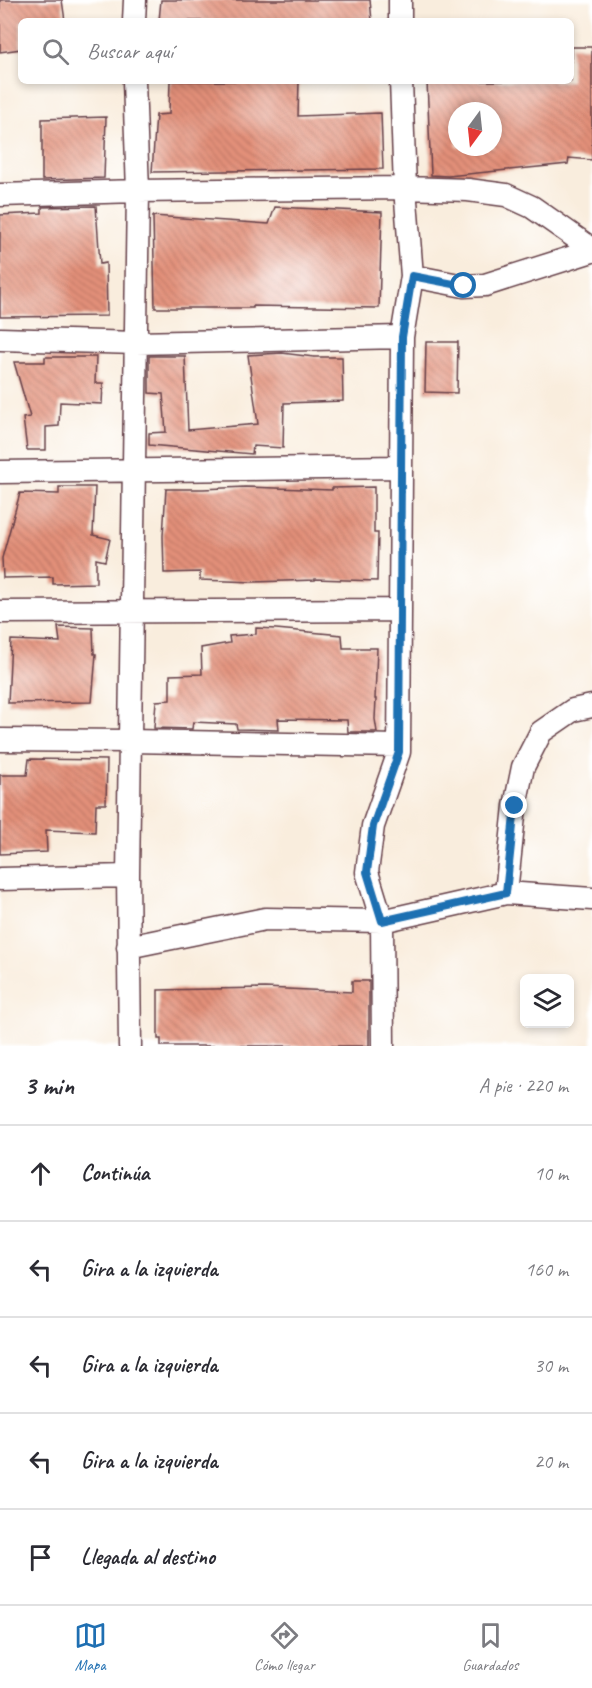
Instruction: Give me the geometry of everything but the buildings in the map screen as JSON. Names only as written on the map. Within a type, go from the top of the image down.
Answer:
[{"type":"street","points":[[134,18],[135,0]]},
{"type":"street","points":[[400,0],[400,18]]},
{"type":"street","points":[[130,1046],[128,876],[138,191],[134,84]]},
{"type":"street","points":[[383,1046],[382,921],[367,872],[373,826],[399,752],[402,337],[412,276],[405,188],[401,84]]},
{"type":"street","points":[[0,195],[405,188],[468,190],[506,195],[532,207],[592,250]]},
{"type":"street","points":[[412,276],[464,286],[485,285],[592,250]]},
{"type":"street","points":[[0,339],[136,343],[402,337]]},
{"type":"street","points":[[0,472],[401,467]]},
{"type":"street","points":[[0,612],[400,610]]},
{"type":"street","points":[[506,893],[515,806],[523,768],[541,732],[573,710],[592,706]]},
{"type":"street","points":[[0,740],[399,746]]},
{"type":"street","points":[[0,879],[128,876]]},
{"type":"street","points":[[128,947],[265,919],[382,921],[506,893],[592,899]]},
{"type":"route","points":[[464,286],[412,276],[402,337],[399,752],[373,826],[367,872],[382,921],[506,893],[515,806]]}]
